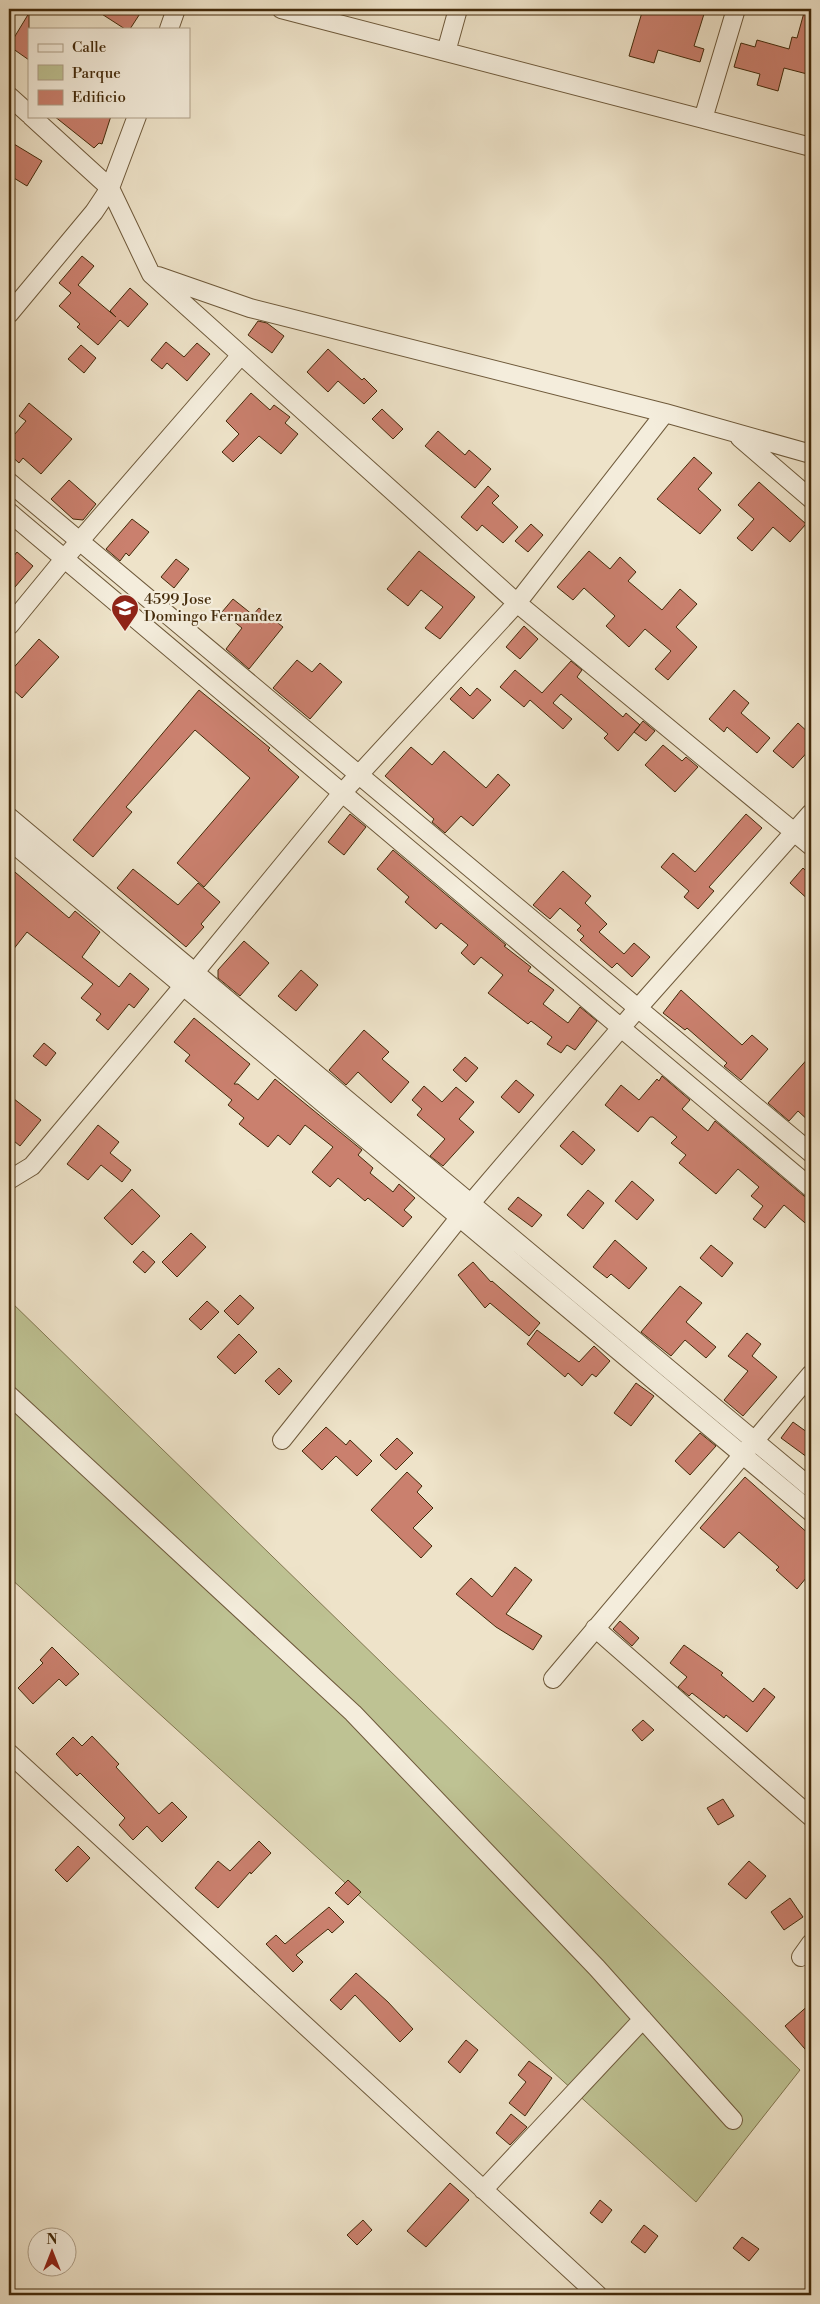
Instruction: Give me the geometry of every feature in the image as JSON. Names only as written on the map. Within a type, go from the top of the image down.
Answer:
[{"type":"street","points":[[169,28],[176,9]]},
{"type":"street","points":[[281,9],[811,147]]},
{"type":"street","points":[[446,52],[458,9]]},
{"type":"street","points":[[703,119],[736,9]]},
{"type":"street","points":[[9,96],[28,113]]},
{"type":"street","points":[[33,118],[110,188],[151,274],[516,603],[811,846]]},
{"type":"street","points":[[9,314],[94,212],[110,188],[135,118]]},
{"type":"street","points":[[151,274],[250,308],[665,413],[811,454]]},
{"type":"street","points":[[9,626],[64,558],[242,355]]},
{"type":"street","points":[[9,1180],[32,1166],[342,793],[360,776],[516,603],[665,413]]},
{"type":"street","points":[[736,434],[811,499]]},
{"type":"street","points":[[9,482],[811,1153]]},
{"type":"street","points":[[9,512],[811,1188]]},
{"type":"street","points":[[282,1440],[471,1203],[638,1008],[811,813]]},
{"type":"street","points":[[9,816],[811,1488]]},
{"type":"street","points":[[9,840],[811,1512]]},
{"type":"street","points":[[553,1679],[811,1374]]},
{"type":"street","points":[[9,1395],[352,1713],[598,1968],[733,2120]]},
{"type":"street","points":[[595,1628],[811,1817]]},
{"type":"street","points":[[9,1753],[598,2295]]},
{"type":"street","points":[[483,2190],[643,2019]]},
{"type":"green space","points":[[9,1300],[800,2070],[696,2202],[9,1577]]},
{"type":"building","points":[[94,9],[143,9],[131,28],[123,28]]},
{"type":"building","points":[[643,9],[685,9],[704,14],[694,46],[704,49],[700,62],[658,50],[654,63],[629,56]]},
{"type":"building","points":[[805,9],[811,9],[811,75],[784,68],[778,91],[757,85],[760,74],[734,67],[741,43],[755,47],[757,40],[789,49],[792,37],[797,38]]},
{"type":"building","points":[[29,13],[28,59],[9,46]]},
{"type":"building","points":[[56,118],[110,118],[102,144],[99,143],[94,148]]},
{"type":"building","points":[[9,141],[42,161],[27,186],[9,175]]},
{"type":"building","points":[[82,256],[94,266],[78,285],[116,317],[110,311],[130,288],[148,304],[128,327],[120,320],[98,345],[77,327],[80,324],[59,306],[71,293],[59,283]]},
{"type":"building","points":[[258,321],[267,323],[284,336],[272,353],[248,335]]},
{"type":"building","points":[[166,342],[184,357],[197,343],[210,354],[187,381],[167,363],[162,369],[151,360]]},
{"type":"building","points":[[81,345],[96,358],[84,373],[68,359]]},
{"type":"building","points":[[328,349],[377,391],[364,404],[338,381],[328,392],[307,372]]},
{"type":"building","points":[[251,393],[270,410],[274,405],[290,417],[285,423],[298,434],[281,454],[259,436],[233,462],[222,452],[239,434],[226,421]]},
{"type":"building","points":[[29,403],[72,439],[41,474],[23,458],[19,463],[9,454],[9,441],[26,421],[19,416]]},
{"type":"building","points":[[382,409],[403,429],[393,439],[372,419]]},
{"type":"building","points":[[438,431],[465,455],[469,450],[491,469],[475,488],[425,446]]},
{"type":"building","points":[[694,457],[712,473],[698,489],[721,510],[700,534],[657,499]]},
{"type":"building","points":[[69,480],[96,504],[83,520],[73,519],[51,499]]},
{"type":"building","points":[[759,482],[806,524],[790,542],[773,527],[752,551],[737,538],[754,519],[738,505]]},
{"type":"building","points":[[488,486],[499,496],[492,503],[518,527],[503,543],[482,525],[477,531],[461,517]]},
{"type":"building","points":[[132,519],[149,532],[129,556],[126,553],[120,561],[106,549]]},
{"type":"building","points":[[531,524],[543,535],[528,552],[515,541]]},
{"type":"building","points":[[419,551],[475,597],[440,639],[425,628],[443,607],[421,590],[408,606],[387,589]]},
{"type":"building","points":[[589,551],[610,569],[620,557],[636,572],[628,581],[662,610],[680,589],[697,604],[676,627],[697,647],[668,680],[655,669],[671,651],[645,629],[629,647],[606,626],[615,616],[584,588],[573,600],[557,587]]},
{"type":"building","points":[[17,552],[33,566],[9,594],[9,562]]},
{"type":"building","points":[[176,559],[189,569],[174,588],[161,577]]},
{"type":"building","points":[[233,599],[253,615],[259,608],[283,627],[249,669],[226,649],[242,628],[222,612]]},
{"type":"building","points":[[524,626],[538,639],[520,659],[506,647]]},
{"type":"building","points":[[39,639],[59,657],[22,698],[9,686],[9,673]]},
{"type":"building","points":[[297,660],[312,672],[320,663],[342,682],[310,719],[273,688]]},
{"type":"building","points":[[571,661],[582,670],[577,677],[623,717],[626,713],[640,725],[618,751],[604,738],[608,734],[561,694],[553,703],[572,719],[563,729],[530,700],[524,707],[500,687],[515,670],[542,693]]},
{"type":"building","points":[[461,687],[470,696],[477,688],[491,700],[473,719],[450,699]]},
{"type":"building","points":[[199,690],[270,748],[268,750],[299,777],[204,887],[177,863],[250,778],[195,730],[126,807],[132,812],[93,857],[73,840]]},
{"type":"building","points":[[734,690],[749,703],[741,713],[770,738],[757,753],[727,727],[724,732],[709,719]]},
{"type":"building","points":[[643,721],[655,731],[646,741],[634,732]]},
{"type":"building","points":[[798,723],[811,735],[811,748],[793,768],[773,751]]},
{"type":"building","points":[[663,745],[682,761],[686,757],[698,767],[675,792],[645,765]]},
{"type":"building","points":[[411,747],[432,765],[444,751],[486,788],[498,774],[510,785],[473,826],[461,816],[445,833],[432,822],[434,819],[385,776]]},
{"type":"building","points":[[350,814],[366,827],[344,855],[328,842]]},
{"type":"building","points":[[746,814],[762,828],[709,887],[714,891],[698,909],[684,897],[689,891],[661,867],[673,853],[695,872]]},
{"type":"building","points":[[393,850],[531,967],[528,971],[554,990],[543,1004],[568,1023],[580,1007],[597,1021],[575,1050],[567,1045],[561,1053],[547,1044],[552,1037],[531,1021],[528,1024],[488,993],[503,975],[481,957],[474,965],[461,953],[468,945],[441,923],[436,929],[405,902],[409,897],[377,869]]},
{"type":"building","points":[[9,867],[69,918],[75,911],[100,932],[82,957],[119,987],[130,973],[149,989],[134,1008],[129,1004],[108,1030],[96,1020],[101,1014],[81,998],[93,984],[27,932],[9,955]]},
{"type":"building","points":[[803,868],[811,876],[811,902],[790,883]]},
{"type":"building","points":[[133,869],[178,905],[198,883],[220,902],[201,924],[204,927],[186,947],[117,888]]},
{"type":"building","points":[[563,871],[591,896],[585,903],[607,924],[599,932],[624,954],[634,943],[650,957],[632,977],[617,963],[612,968],[580,940],[584,936],[577,930],[581,926],[560,908],[550,919],[533,905]]},
{"type":"building","points":[[244,941],[269,963],[240,996],[218,978],[218,970]]},
{"type":"building","points":[[301,970],[318,985],[296,1011],[278,996]]},
{"type":"building","points":[[681,990],[742,1045],[752,1035],[768,1049],[741,1080],[724,1066],[727,1063],[687,1028],[685,1030],[663,1013]]},
{"type":"building","points":[[194,1018],[250,1064],[234,1084],[238,1084],[258,1100],[275,1079],[362,1150],[358,1155],[373,1168],[370,1173],[393,1192],[399,1184],[415,1198],[404,1210],[412,1217],[403,1227],[368,1198],[365,1201],[338,1178],[330,1187],[312,1172],[333,1147],[305,1125],[290,1145],[278,1135],[268,1147],[239,1124],[244,1118],[228,1105],[232,1100],[185,1061],[190,1055],[174,1042]]},
{"type":"building","points":[[364,1030],[389,1052],[382,1059],[409,1082],[391,1103],[358,1072],[346,1085],[329,1070]]},
{"type":"building","points":[[44,1043],[56,1053],[46,1066],[33,1056]]},
{"type":"building","points":[[811,1055],[811,1123],[798,1111],[789,1121],[768,1103]]},
{"type":"building","points":[[465,1057],[478,1068],[466,1082],[453,1070]]},
{"type":"building","points":[[662,1076],[690,1100],[682,1109],[708,1131],[715,1121],[804,1196],[811,1198],[811,1228],[784,1205],[765,1228],[753,1219],[763,1206],[751,1196],[759,1187],[738,1169],[716,1194],[679,1163],[686,1155],[671,1143],[677,1137],[653,1117],[650,1117],[638,1132],[605,1105],[621,1085],[639,1100],[657,1079],[659,1081]]},
{"type":"building","points":[[516,1080],[534,1095],[519,1113],[501,1097]]},
{"type":"building","points":[[424,1086],[442,1102],[456,1087],[474,1102],[459,1119],[474,1132],[443,1166],[430,1156],[445,1139],[417,1115],[422,1109],[412,1100]]},
{"type":"building","points":[[9,1095],[41,1120],[20,1146],[9,1137]]},
{"type":"building","points":[[98,1125],[119,1142],[110,1153],[131,1170],[122,1182],[101,1165],[88,1180],[67,1164]]},
{"type":"building","points":[[573,1131],[595,1150],[582,1165],[560,1146]]},
{"type":"building","points":[[632,1181],[654,1200],[637,1220],[615,1201]]},
{"type":"building","points":[[132,1189],[160,1216],[132,1245],[104,1218]]},
{"type":"building","points":[[588,1190],[604,1203],[583,1229],[567,1215]]},
{"type":"building","points":[[518,1197],[542,1215],[532,1227],[508,1209]]},
{"type":"building","points":[[191,1233],[206,1247],[177,1277],[162,1262]]},
{"type":"building","points":[[615,1240],[647,1268],[629,1289],[611,1274],[607,1278],[593,1267]]},
{"type":"building","points":[[711,1245],[733,1263],[722,1277],[700,1258]]},
{"type":"building","points":[[143,1251],[155,1262],[145,1273],[133,1262]]},
{"type":"building","points":[[473,1262],[491,1282],[540,1323],[529,1336],[490,1303],[485,1308],[458,1275]]},
{"type":"building","points":[[680,1286],[702,1303],[686,1322],[716,1347],[706,1358],[685,1340],[671,1356],[641,1332]]},
{"type":"building","points":[[240,1295],[254,1308],[238,1325],[224,1311]]},
{"type":"building","points":[[207,1301],[219,1312],[201,1330],[189,1319]]},
{"type":"building","points":[[537,1330],[579,1362],[594,1346],[610,1361],[596,1377],[592,1374],[582,1386],[568,1373],[565,1377],[527,1344]]},
{"type":"building","points":[[747,1333],[761,1344],[752,1356],[777,1377],[743,1416],[724,1400],[748,1371],[728,1356]]},
{"type":"building","points":[[239,1334],[257,1352],[235,1374],[217,1357]]},
{"type":"building","points":[[279,1368],[292,1381],[279,1395],[265,1381]]},
{"type":"building","points":[[636,1383],[654,1396],[631,1426],[614,1413]]},
{"type":"building","points":[[793,1422],[811,1435],[811,1460],[781,1438]]},
{"type":"building","points":[[326,1427],[346,1445],[350,1440],[372,1461],[357,1476],[336,1456],[322,1470],[302,1451]]},
{"type":"building","points":[[700,1433],[716,1446],[690,1475],[675,1461]]},
{"type":"building","points":[[397,1438],[413,1453],[396,1470],[380,1455]]},
{"type":"building","points":[[407,1472],[422,1486],[417,1492],[433,1508],[413,1528],[432,1546],[421,1558],[371,1510]]},
{"type":"building","points":[[745,1477],[811,1536],[811,1572],[797,1589],[776,1570],[779,1567],[739,1532],[724,1548],[700,1528]]},
{"type":"building","points":[[515,1567],[532,1580],[506,1614],[542,1636],[533,1650],[496,1627],[456,1594],[471,1578],[492,1597]]},
{"type":"building","points":[[620,1621],[639,1638],[632,1646],[613,1629]]},
{"type":"building","points":[[684,1645],[723,1673],[721,1675],[753,1702],[764,1688],[775,1697],[747,1732],[726,1715],[724,1718],[692,1693],[689,1696],[678,1687],[687,1677],[670,1663]]},
{"type":"building","points":[[52,1647],[79,1674],[66,1686],[59,1679],[33,1704],[18,1688],[43,1663],[40,1660]]},
{"type":"building","points":[[643,1720],[654,1730],[642,1741],[632,1730]]},
{"type":"building","points":[[92,1736],[119,1764],[116,1767],[159,1814],[172,1802],[187,1817],[162,1842],[147,1826],[133,1840],[119,1825],[125,1818],[80,1773],[77,1776],[56,1754],[73,1737],[82,1746]]},
{"type":"building","points":[[723,1799],[734,1816],[718,1825],[707,1808]]},
{"type":"building","points":[[259,1841],[271,1853],[251,1874],[250,1872],[218,1908],[195,1888],[218,1861],[230,1871]]},
{"type":"building","points":[[78,1846],[90,1858],[67,1882],[55,1870]]},
{"type":"building","points":[[749,1861],[766,1876],[746,1899],[728,1884]]},
{"type":"building","points":[[348,1880],[361,1892],[348,1905],[335,1893]]},
{"type":"building","points":[[790,1898],[803,1917],[784,1930],[771,1912]]},
{"type":"building","points":[[329,1907],[344,1922],[332,1933],[328,1929],[296,1955],[303,1962],[293,1972],[266,1944],[276,1935],[285,1944]]},
{"type":"building","points":[[356,1973],[388,2002],[413,2029],[400,2042],[355,1995],[341,2010],[330,2000]]},
{"type":"building","points":[[811,2003],[811,2056],[785,2026]]},
{"type":"building","points":[[466,2040],[478,2050],[460,2073],[448,2062]]},
{"type":"building","points":[[529,2061],[552,2078],[525,2116],[509,2103],[526,2082],[518,2075]]},
{"type":"building","points":[[511,2114],[527,2127],[510,2145],[496,2133]]},
{"type":"building","points":[[450,2183],[469,2200],[426,2247],[407,2231]]},
{"type":"building","points":[[600,2200],[612,2210],[602,2223],[590,2213]]},
{"type":"building","points":[[363,2220],[372,2230],[357,2245],[347,2235]]},
{"type":"building","points":[[644,2225],[658,2236],[645,2253],[631,2242]]},
{"type":"building","points":[[742,2237],[759,2249],[749,2261],[733,2248]]},
{"type":"place","name":"4599 Jose Domingo Fernandez","points":[[125,632]]}]
